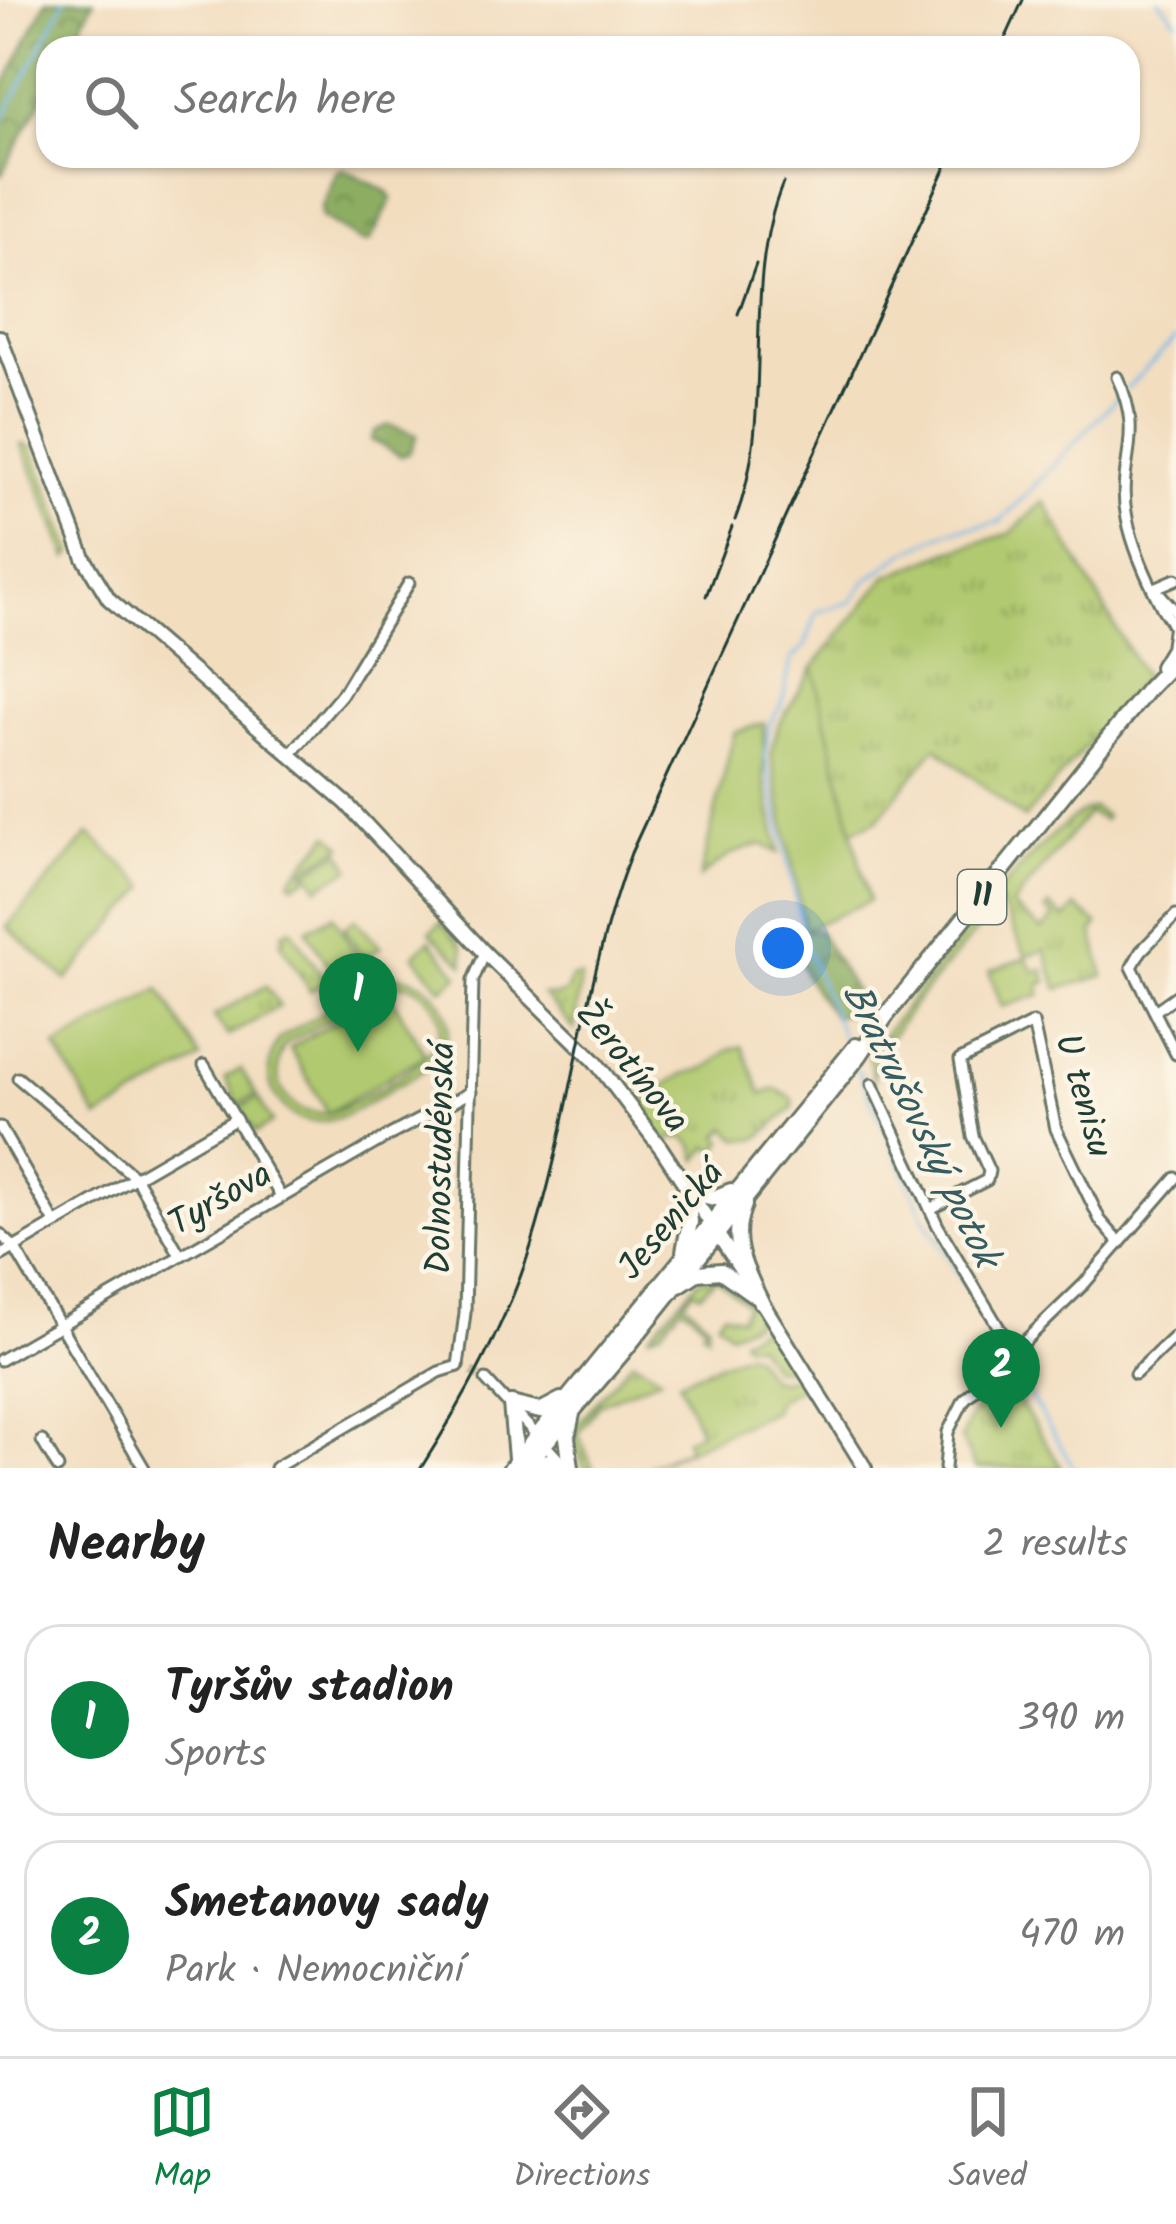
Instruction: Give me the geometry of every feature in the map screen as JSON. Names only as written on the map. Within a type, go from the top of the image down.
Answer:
[{"type":"main road","name":"Jesenická","points":[[1148,689],[1173,649],[1175,635]]},
{"type":"main road","name":"Jesenická","points":[[541,1440],[573,1411],[712,1229],[1176,660]]},
{"type":"main road","points":[[682,1256],[691,1222],[687,1191],[714,1198],[748,1185]]},
{"type":"main road","points":[[748,1185],[737,1240],[742,1263],[761,1301]]},
{"type":"main road","name":"Jesenická","points":[[520,1466],[624,1325],[682,1256],[712,1229]]},
{"type":"main road","points":[[666,1295],[697,1273],[713,1270],[735,1277],[761,1301]]},
{"type":"main road","points":[[512,1404],[526,1411],[546,1410],[584,1381]]},
{"type":"main road","points":[[512,1404],[520,1466],[548,1461],[567,1468],[573,1411]]},
{"type":"street","name":"Žerotínova","points":[[0,337],[83,558],[98,586],[130,620],[346,803],[603,1070],[662,1148],[866,1468]]},
{"type":"street","points":[[1119,381],[1133,430],[1124,504],[1133,542],[1175,635]]},
{"type":"street","points":[[1155,588],[1176,579]]},
{"type":"street","points":[[290,755],[341,694],[409,583]]},
{"type":"street","points":[[1155,588],[1176,612]]},
{"type":"street","points":[[1176,915],[1132,962],[1176,1054]]},
{"type":"street","name":"Dolnostudénská","points":[[458,1366],[465,1313],[473,980],[485,952]]},
{"type":"street","points":[[1155,1011],[1176,996]]},
{"type":"street","name":"U tenisu","points":[[930,1209],[987,1180],[989,1171],[974,1136],[959,1060],[1033,1023],[1056,1130],[1100,1220],[1120,1243]]},
{"type":"street","points":[[204,1065],[281,1197]]},
{"type":"street","points":[[17,1078],[136,1178],[180,1256]]},
{"type":"street","points":[[872,1084],[930,1209],[1009,1355]]},
{"type":"street","name":"Tyršova","points":[[0,1360],[471,1092]]},
{"type":"street","points":[[0,1256],[236,1119]]},
{"type":"street","points":[[0,1127],[55,1223]]},
{"type":"street","points":[[945,1468],[954,1415],[1084,1284],[1176,1178]]},
{"type":"street","points":[[0,1234],[14,1246],[143,1468]]},
{"type":"street","points":[[1135,1374],[1176,1335]]},
{"type":"street","points":[[274,1468],[439,1372],[458,1366],[471,1371]]},
{"type":"street","points":[[487,1380],[567,1468]]},
{"type":"street","points":[[42,1441],[58,1468]]},
{"type":"green space","points":[[47,0],[94,0],[76,36],[36,36],[36,110],[0,177],[0,94]]},
{"type":"green space","points":[[344,169],[388,192],[392,199],[370,241],[362,242],[322,217],[337,171]]},
{"type":"green space","points":[[389,425],[417,435],[409,453],[401,456],[371,440],[375,431]]},
{"type":"green space","points":[[22,445],[32,448],[73,553],[68,558]]},
{"type":"green space","points":[[1044,501],[1144,678],[1024,819],[936,747],[877,820],[852,831],[813,668],[886,577],[949,551],[1010,534]]},
{"type":"green space","points":[[813,668],[869,901],[805,929],[771,756],[778,726]]},
{"type":"green space","points":[[764,723],[764,777],[779,853],[762,844],[731,854],[700,877],[734,733]]},
{"type":"green space","points":[[1093,808],[1105,816],[1103,820],[1088,813],[1012,906],[1042,930],[1054,918],[1046,910],[1050,906],[1065,919],[1076,907],[1098,924],[1093,932],[1104,976],[1058,989],[1045,950],[1026,956],[1000,903],[915,1003],[875,1059],[874,1083],[868,1055],[943,959],[1045,843]]},
{"type":"green space","points":[[89,834],[147,887],[67,980],[7,927]]},
{"type":"green space","points":[[330,834],[343,846],[304,869],[307,877],[294,884],[290,880]]},
{"type":"green space","points":[[341,851],[351,868],[318,887],[308,871]]},
{"type":"green space","points":[[333,915],[357,957],[332,972],[307,930]]},
{"type":"green space","points":[[355,919],[381,947],[363,958],[344,927]]},
{"type":"green space","points":[[441,922],[463,947],[464,964],[430,932]]},
{"type":"green space","points":[[291,928],[324,979],[355,961],[358,964],[310,991],[280,941],[285,938],[282,933]]},
{"type":"green space","points":[[818,930],[861,1002],[847,1014],[833,1016],[797,955],[796,931]]},
{"type":"green space","points":[[430,940],[459,975],[442,989],[414,955]]},
{"type":"green space","points":[[1026,958],[1035,972],[1043,969],[1047,982],[1040,984],[1040,995],[1002,1007],[989,971]]},
{"type":"green space","points":[[397,976],[434,993],[447,1016],[448,1029],[438,1056],[417,1074],[335,1119],[319,1122],[291,1114],[278,1100],[269,1078],[279,1039],[374,981]],"holes":[[[391,984],[424,993],[440,1020],[438,1038],[428,1053],[413,1068],[341,1109],[314,1113],[291,1103],[279,1083],[285,1044]]]},
{"type":"green space","points":[[581,977],[574,1029],[543,995],[558,996],[567,991],[571,978]]},
{"type":"green space","points":[[266,986],[280,1006],[228,1036],[214,1016]]},
{"type":"green space","points":[[160,989],[201,1059],[98,1119],[56,1047]]},
{"type":"green space","points":[[388,991],[426,1055],[328,1113],[290,1048]]},
{"type":"green space","points":[[742,1046],[762,1094],[776,1089],[793,1099],[793,1108],[757,1139],[739,1139],[727,1128],[719,1136],[724,1141],[716,1151],[709,1146],[698,1160],[694,1146],[684,1137],[661,1137],[638,1102]]},
{"type":"green space","points":[[241,1069],[256,1095],[239,1104],[225,1078]]},
{"type":"green space","points":[[258,1098],[272,1123],[255,1133],[240,1108]]},
{"type":"green space","points":[[720,1276],[753,1305],[756,1321],[730,1333],[717,1321],[723,1312],[740,1318],[747,1304],[716,1278],[700,1294],[694,1290],[684,1301],[708,1323],[707,1334],[702,1330],[705,1324],[682,1305],[661,1330],[648,1336],[699,1280]]},
{"type":"green space","points":[[772,1327],[791,1358],[785,1369],[772,1368],[757,1344],[744,1343],[741,1338]]},
{"type":"green space","points":[[746,1352],[754,1355],[769,1378],[800,1375],[806,1383],[776,1401],[773,1411],[647,1468],[688,1448],[685,1439],[700,1432],[679,1381]]},
{"type":"green space","points":[[633,1360],[661,1377],[599,1404],[578,1434],[593,1468],[584,1468],[573,1440],[576,1425]]},
{"type":"green space","points":[[1004,1378],[1062,1468],[976,1468],[961,1439],[971,1416]]},
{"type":"waterway","points":[[46,36],[65,0]]},
{"type":"waterway","name":"Bratrušovský potok","points":[[1159,0],[1176,20]]},
{"type":"waterway","points":[[0,125],[36,56]]},
{"type":"waterway","name":"Bratrušovský potok","points":[[1126,389],[1176,338]]},
{"type":"waterway","name":"Bratrušovský potok","points":[[846,1045],[806,948],[765,757],[769,725],[782,704],[791,660],[805,646],[817,612],[851,602],[866,581],[903,554],[949,531],[1000,522],[1119,396]]},
{"type":"waterway","name":"Bratrušovský potok","points":[[858,1070],[926,1221],[1006,1353]]},
{"type":"waterway","name":"Bratrušovský potok","points":[[1009,1362],[1074,1468]]},
{"type":"tunnel","points":[[471,1371],[486,1380]]},
{"type":"railway","points":[[1006,36],[1023,0]]},
{"type":"railway","points":[[421,1468],[483,1360],[531,1246],[601,950],[631,853],[945,168]]},
{"type":"railway","points":[[735,520],[754,437],[763,265],[783,183]]},
{"type":"railway","points":[[738,314],[756,264]]},
{"type":"railway","points":[[706,596],[732,527]]},
{"type":"place","name":"Tyršův stadion","points":[[358,1052]]},
{"type":"place","name":"Smetanovy sady","points":[[1001,1428]]}]
